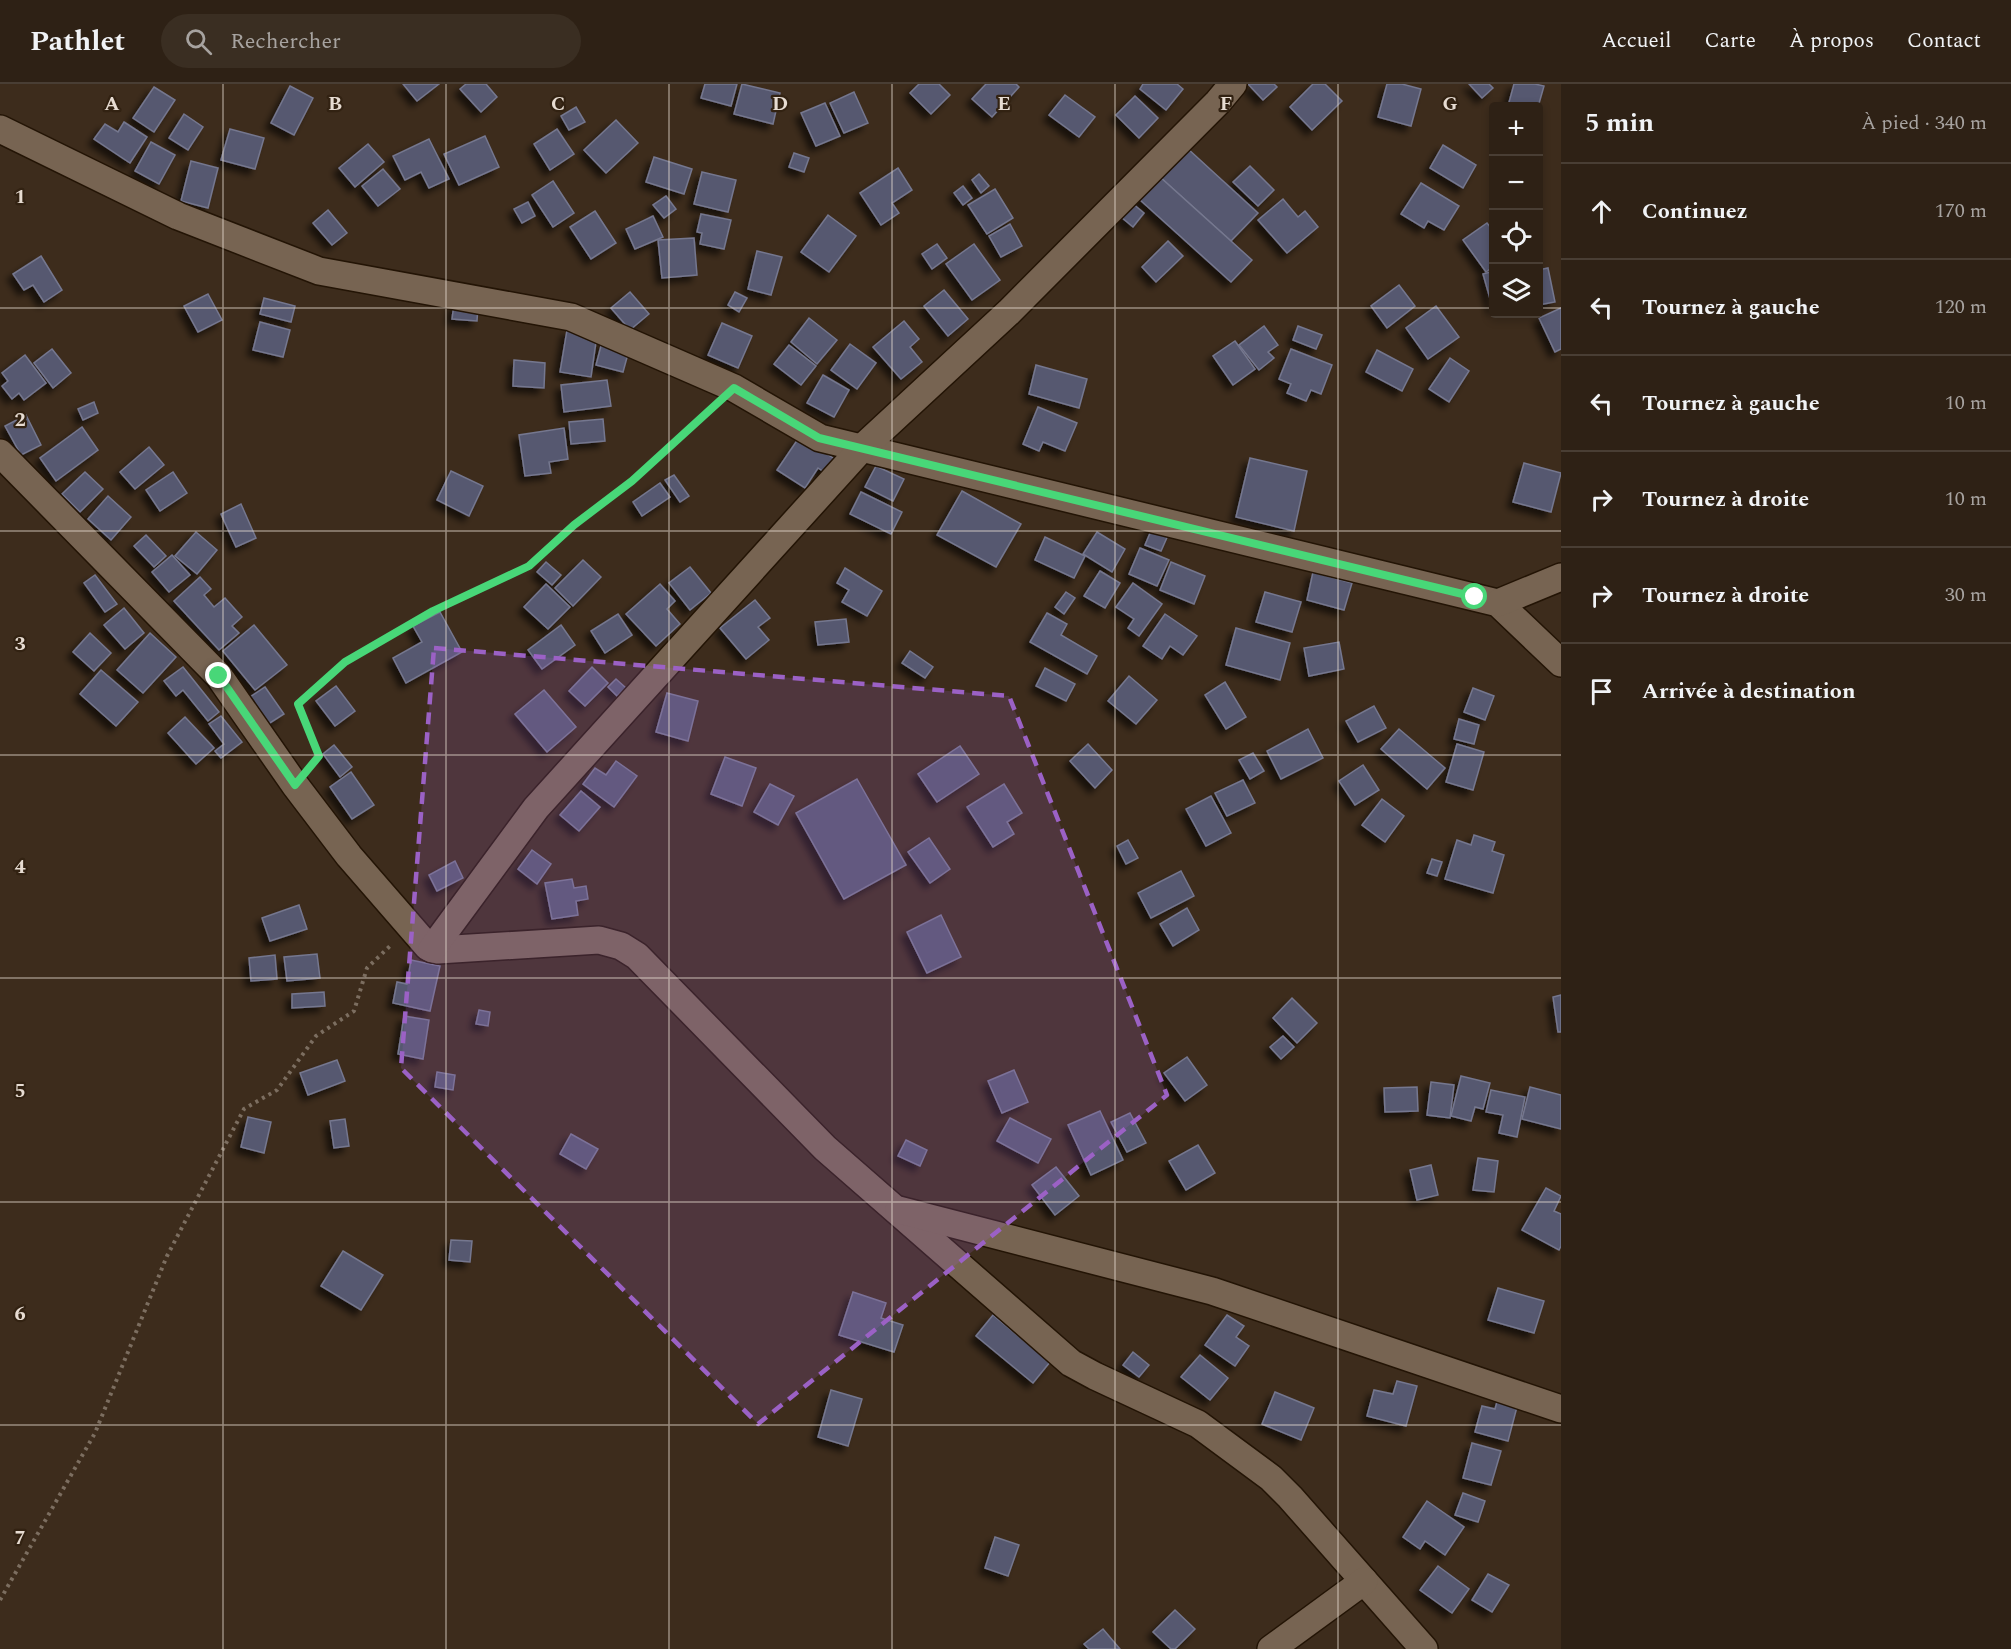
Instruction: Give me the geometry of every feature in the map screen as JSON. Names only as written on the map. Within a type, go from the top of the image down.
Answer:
[{"type":"street","points":[[432,949],[536,808],[863,447],[1009,312],[1218,102],[1233,84]]},
{"type":"street","points":[[0,129],[178,216],[319,271],[571,317],[734,388],[819,438],[1498,603],[1561,663]]},
{"type":"street","points":[[0,453],[219,676],[295,785],[349,856],[432,949],[599,940],[621,946],[637,956],[825,1148],[1071,1363],[1197,1424],[1271,1478],[1424,1649]]},
{"type":"street","points":[[1498,603],[1561,577]]},
{"type":"street","points":[[894,1209],[1212,1291],[1561,1409]]},
{"type":"street","points":[[1271,1649],[1364,1581]]},
{"type":"path","points":[[295,785],[319,756],[298,704],[345,662],[433,611],[529,566],[574,525],[632,481],[734,388]]},
{"type":"path","points":[[0,1600],[95,1433],[167,1256],[244,1109],[277,1090],[316,1036],[354,1011],[367,968],[410,927]]},
{"type":"highlighted area","points":[[434,648],[1009,696],[1167,1095],[758,1424],[401,1068]]},
{"type":"building","points":[[403,84],[439,84],[417,101]]},
{"type":"building","points":[[466,84],[486,84],[497,97],[481,112],[460,89]]},
{"type":"building","points":[[705,84],[737,84],[731,106],[701,98]]},
{"type":"building","points":[[742,84],[780,93],[773,124],[734,114]]},
{"type":"building","points":[[919,84],[939,84],[950,95],[931,114],[910,93]]},
{"type":"building","points":[[986,84],[1016,84],[1019,87],[992,117],[972,99]]},
{"type":"building","points":[[1143,84],[1177,84],[1183,89],[1166,110],[1140,89]]},
{"type":"building","points":[[1248,84],[1274,84],[1277,87],[1263,100]]},
{"type":"building","points":[[1313,84],[1325,84],[1342,101],[1312,130],[1290,107]]},
{"type":"building","points":[[1387,84],[1402,84],[1421,89],[1411,126],[1378,117]]},
{"type":"building","points":[[1469,84],[1489,84],[1493,88],[1482,98]]},
{"type":"building","points":[[1514,84],[1544,86],[1539,102],[1509,102]]},
{"type":"building","points":[[290,86],[313,98],[294,135],[271,123]]},
{"type":"building","points":[[154,87],[175,100],[154,132],[133,118]]},
{"type":"building","points":[[854,92],[868,123],[844,133],[830,103]]},
{"type":"building","points":[[1065,95],[1095,117],[1079,137],[1049,115]]},
{"type":"building","points":[[1135,96],[1158,118],[1139,138],[1116,115]]},
{"type":"building","points":[[825,103],[840,136],[816,146],[801,113]]},
{"type":"building","points":[[576,107],[585,122],[569,130],[561,116]]},
{"type":"building","points":[[184,114],[203,127],[188,150],[169,138]]},
{"type":"building","points":[[616,120],[638,143],[606,173],[584,150]]},
{"type":"building","points":[[124,122],[147,137],[130,163],[94,139],[105,124],[118,132]]},
{"type":"building","points":[[230,129],[264,138],[255,169],[221,160]]},
{"type":"building","points":[[557,129],[574,154],[550,170],[534,144]]},
{"type":"building","points":[[485,136],[499,167],[459,185],[444,154]]},
{"type":"building","points":[[429,139],[449,179],[429,188],[421,172],[405,180],[393,156]]},
{"type":"building","points":[[151,142],[175,155],[159,184],[135,171]]},
{"type":"building","points":[[368,144],[384,162],[355,187],[339,168]]},
{"type":"building","points":[[1443,145],[1476,165],[1463,188],[1430,168]]},
{"type":"building","points":[[1187,148],[1258,213],[1231,241],[1160,177]]},
{"type":"building","points":[[794,153],[809,158],[804,172],[789,167]]},
{"type":"building","points":[[654,157],[692,169],[684,194],[646,182]]},
{"type":"building","points":[[191,161],[218,168],[208,208],[181,201]]},
{"type":"building","points":[[1250,166],[1274,190],[1258,206],[1233,182]]},
{"type":"building","points":[[898,168],[912,190],[892,203],[899,213],[881,225],[860,193]]},
{"type":"building","points":[[383,169],[400,189],[378,206],[362,186]]},
{"type":"building","points":[[702,172],[736,180],[728,212],[694,204]]},
{"type":"building","points":[[979,174],[989,186],[981,193],[972,180]]},
{"type":"building","points":[[1160,177],[1252,260],[1231,282],[1139,199]]},
{"type":"building","points":[[553,181],[574,213],[553,227],[532,195]]},
{"type":"building","points":[[1421,183],[1459,206],[1444,230],[1428,221],[1424,228],[1401,214]]},
{"type":"building","points":[[963,186],[972,198],[963,205],[954,193]]},
{"type":"building","points":[[995,189],[1013,218],[987,234],[968,205]]},
{"type":"building","points":[[666,196],[676,209],[664,218],[653,205]]},
{"type":"building","points":[[1283,199],[1298,217],[1305,211],[1318,227],[1287,253],[1258,220]]},
{"type":"building","points":[[528,202],[535,216],[522,223],[514,209]]},
{"type":"building","points":[[1132,203],[1144,213],[1133,227],[1121,217]]},
{"type":"building","points":[[328,210],[347,233],[332,245],[313,223]]},
{"type":"building","points":[[595,211],[616,243],[591,259],[570,227]]},
{"type":"building","points":[[701,214],[731,220],[724,249],[700,244],[702,233],[697,232]]},
{"type":"building","points":[[828,215],[856,236],[829,272],[801,252]]},
{"type":"building","points":[[653,216],[663,237],[635,249],[626,229]]},
{"type":"building","points":[[1487,223],[1489,226],[1489,270],[1486,272],[1463,240]]},
{"type":"building","points":[[1010,224],[1022,246],[1001,257],[989,236]]},
{"type":"building","points":[[694,238],[697,275],[662,278],[658,240]]},
{"type":"building","points":[[1168,241],[1183,256],[1156,282],[1142,267]]},
{"type":"building","points":[[937,244],[947,258],[932,269],[922,254]]},
{"type":"building","points":[[974,244],[1000,280],[972,300],[946,264]]},
{"type":"building","points":[[757,251],[782,257],[771,295],[748,289]]},
{"type":"building","points":[[41,256],[62,290],[44,302],[33,285],[24,290],[13,274]]},
{"type":"building","points":[[1548,268],[1555,302],[1543,304],[1543,269]]},
{"type":"building","points":[[1489,272],[1489,295],[1483,274]]},
{"type":"building","points":[[1399,285],[1415,306],[1387,328],[1371,306]]},
{"type":"building","points":[[944,290],[968,319],[948,336],[924,306]]},
{"type":"building","points":[[630,292],[649,314],[630,330],[611,308]]},
{"type":"building","points":[[735,292],[747,298],[739,312],[728,305]]},
{"type":"building","points":[[208,294],[222,320],[198,332],[184,306]]},
{"type":"building","points":[[264,298],[295,306],[291,322],[260,314]]},
{"type":"building","points":[[454,304],[478,306],[477,321],[452,319]]},
{"type":"building","points":[[1436,306],[1459,337],[1428,359],[1406,328]]},
{"type":"building","points":[[1561,308],[1561,349],[1555,352],[1539,318]]},
{"type":"building","points":[[809,318],[837,340],[817,364],[791,342]]},
{"type":"building","points":[[904,321],[919,339],[910,347],[922,362],[901,379],[873,347]]},
{"type":"building","points":[[260,322],[290,330],[283,357],[253,350]]},
{"type":"building","points":[[722,323],[752,336],[738,368],[708,355]]},
{"type":"building","points":[[1264,326],[1278,345],[1268,352],[1274,358],[1259,370],[1239,345]]},
{"type":"building","points":[[1298,326],[1322,335],[1316,349],[1293,340]]},
{"type":"building","points":[[567,330],[597,335],[591,377],[560,372]]},
{"type":"building","points":[[1235,341],[1255,369],[1233,385],[1213,356]]},
{"type":"building","points":[[602,342],[629,350],[623,372],[596,365]]},
{"type":"building","points":[[850,344],[876,363],[857,389],[831,370]]},
{"type":"building","points":[[789,345],[816,366],[801,385],[774,364]]},
{"type":"building","points":[[52,349],[71,373],[53,388],[34,363]]},
{"type":"building","points":[[1291,349],[1332,365],[1321,394],[1311,390],[1306,401],[1287,393],[1291,384],[1279,379]]},
{"type":"building","points":[[1377,350],[1413,369],[1402,391],[1366,372]]},
{"type":"building","points":[[25,355],[46,383],[24,400],[19,393],[12,399],[2,386],[8,381],[2,373]]},
{"type":"building","points":[[1450,358],[1469,371],[1449,402],[1429,389]]},
{"type":"building","points":[[514,360],[545,363],[544,388],[513,386]]},
{"type":"building","points":[[1036,365],[1087,379],[1079,408],[1029,394]]},
{"type":"building","points":[[823,375],[849,390],[834,417],[807,403]]},
{"type":"building","points":[[607,380],[611,406],[564,412],[561,385]]},
{"type":"building","points":[[94,402],[98,413],[83,420],[78,409]]},
{"type":"building","points":[[1038,407],[1077,423],[1065,451],[1043,442],[1039,451],[1023,444]]},
{"type":"building","points":[[26,415],[41,445],[21,455],[5,426]]},
{"type":"building","points":[[603,419],[605,441],[571,444],[569,422]]},
{"type":"building","points":[[82,427],[98,450],[56,481],[40,458]]},
{"type":"building","points":[[564,428],[568,459],[549,462],[551,473],[525,476],[519,435]]},
{"type":"building","points":[[800,436],[836,460],[827,474],[818,468],[805,488],[777,470]]},
{"type":"building","points":[[149,447],[164,465],[135,489],[120,472]]},
{"type":"building","points":[[1250,458],[1307,471],[1294,531],[1236,517]]},
{"type":"building","points":[[1524,463],[1561,473],[1551,512],[1513,502]]},
{"type":"building","points":[[876,466],[904,479],[893,501],[865,487]]},
{"type":"building","points":[[451,471],[483,486],[469,516],[437,500]]},
{"type":"building","points":[[85,472],[103,489],[80,512],[62,494]]},
{"type":"building","points":[[173,472],[187,493],[160,511],[146,490]]},
{"type":"building","points":[[674,475],[689,496],[680,502],[665,480]]},
{"type":"building","points":[[660,483],[670,497],[642,516],[633,502]]},
{"type":"building","points":[[962,491],[1021,524],[996,567],[937,535]]},
{"type":"building","points":[[861,492],[902,512],[891,534],[850,514]]},
{"type":"building","points":[[108,496],[131,517],[111,540],[88,519]]},
{"type":"building","points":[[241,504],[256,538],[236,547],[221,514]]},
{"type":"building","points":[[1153,526],[1169,533],[1161,551],[1145,545]]},
{"type":"building","points":[[196,532],[217,550],[197,574],[175,556]]},
{"type":"building","points":[[1097,532],[1125,549],[1112,572],[1083,554]]},
{"type":"building","points":[[146,535],[166,556],[154,567],[134,546]]},
{"type":"building","points":[[1045,537],[1085,556],[1074,578],[1035,560]]},
{"type":"building","points":[[1140,548],[1169,560],[1157,586],[1129,574]]},
{"type":"building","points":[[172,555],[190,575],[169,592],[152,572]]},
{"type":"building","points":[[583,560],[601,577],[573,606],[555,588]]},
{"type":"building","points":[[546,562],[561,575],[552,585],[537,572]]},
{"type":"building","points":[[1171,562],[1205,576],[1194,604],[1160,590]]},
{"type":"building","points":[[690,567],[711,593],[690,610],[669,583]]},
{"type":"building","points":[[845,568],[882,591],[867,616],[842,602],[849,590],[837,583]]},
{"type":"building","points":[[1100,571],[1120,583],[1105,608],[1084,596]]},
{"type":"building","points":[[1313,572],[1352,583],[1344,610],[1307,600]]},
{"type":"building","points":[[95,575],[117,604],[105,612],[84,583]]},
{"type":"building","points":[[200,577],[211,589],[204,595],[214,607],[225,598],[242,617],[232,626],[239,633],[219,650],[174,601]]},
{"type":"building","points":[[1133,583],[1162,604],[1139,636],[1128,628],[1134,619],[1116,607]]},
{"type":"building","points":[[546,584],[570,607],[548,629],[524,607]]},
{"type":"building","points":[[660,584],[675,601],[667,609],[680,624],[656,646],[626,614]]},
{"type":"building","points":[[1066,592],[1075,598],[1064,614],[1055,607]]},
{"type":"building","points":[[1265,592],[1301,602],[1292,632],[1256,622]]},
{"type":"building","points":[[755,600],[770,618],[758,627],[769,640],[746,659],[720,628]]},
{"type":"building","points":[[124,608],[144,633],[125,649],[104,625]]},
{"type":"building","points":[[440,612],[462,652],[406,683],[393,658],[422,642],[413,626]]},
{"type":"building","points":[[1047,613],[1067,624],[1061,635],[1097,656],[1087,674],[1030,642]]},
{"type":"building","points":[[618,614],[632,635],[605,653],[591,631]]},
{"type":"building","points":[[1165,614],[1197,636],[1183,655],[1170,646],[1162,659],[1143,646]]},
{"type":"building","points":[[846,619],[849,642],[818,645],[815,622]]},
{"type":"building","points":[[254,625],[287,665],[255,690],[223,651]]},
{"type":"building","points":[[561,625],[575,645],[542,669],[528,650]]},
{"type":"building","points":[[1236,628],[1290,643],[1280,680],[1226,665]]},
{"type":"building","points":[[90,633],[111,653],[94,671],[73,652]]},
{"type":"building","points":[[150,633],[176,657],[143,693],[117,670]]},
{"type":"building","points":[[1339,642],[1344,669],[1309,676],[1304,648]]},
{"type":"building","points":[[910,651],[933,667],[925,678],[902,663]]},
{"type":"building","points":[[183,667],[219,712],[208,721],[183,690],[176,696],[164,681]]},
{"type":"building","points":[[592,667],[608,683],[585,706],[569,691]]},
{"type":"building","points":[[1045,668],[1075,684],[1066,701],[1036,686]]},
{"type":"building","points":[[101,670],[138,702],[116,726],[80,694]]},
{"type":"building","points":[[1129,676],[1157,700],[1136,724],[1108,701]]},
{"type":"building","points":[[616,679],[626,688],[617,696],[608,687]]},
{"type":"building","points":[[1225,682],[1246,717],[1226,729],[1205,695]]},
{"type":"building","points":[[336,686],[355,711],[335,726],[316,701]]},
{"type":"building","points":[[265,687],[284,714],[262,728],[244,701]]},
{"type":"building","points":[[1473,688],[1494,696],[1485,720],[1464,712]]},
{"type":"building","points":[[544,690],[576,727],[547,752],[515,714]]},
{"type":"building","points":[[667,693],[698,701],[688,741],[656,732]]},
{"type":"building","points":[[1374,706],[1386,728],[1358,742],[1346,721]]},
{"type":"building","points":[[221,716],[242,742],[221,758],[215,751],[224,744],[209,724]]},
{"type":"building","points":[[185,717],[214,748],[196,764],[168,733]]},
{"type":"building","points":[[1459,719],[1479,725],[1474,744],[1454,739]]},
{"type":"building","points":[[1308,729],[1323,758],[1281,779],[1267,751]]},
{"type":"building","points":[[1399,729],[1445,768],[1427,789],[1381,749]]},
{"type":"building","points":[[1088,744],[1112,770],[1095,788],[1070,761]]},
{"type":"building","points":[[1457,744],[1484,752],[1473,790],[1446,782]]},
{"type":"building","points":[[334,745],[352,767],[340,777],[323,754]]},
{"type":"building","points":[[960,746],[979,774],[937,802],[918,774]]},
{"type":"building","points":[[1253,753],[1264,771],[1250,779],[1239,760]]},
{"type":"building","points":[[725,757],[756,768],[742,806],[711,794]]},
{"type":"building","points":[[616,761],[637,776],[614,807],[583,784],[595,768],[606,775]]},
{"type":"building","points":[[1363,765],[1379,790],[1355,805],[1339,781]]},
{"type":"building","points":[[351,772],[374,805],[352,819],[330,787]]},
{"type":"building","points":[[857,779],[906,865],[844,899],[796,813]]},
{"type":"building","points":[[1243,780],[1255,803],[1227,816],[1215,793]]},
{"type":"building","points":[[770,784],[794,796],[778,825],[754,812]]},
{"type":"building","points":[[1004,784],[1022,813],[1007,822],[1014,834],[993,847],[967,807]]},
{"type":"building","points":[[581,791],[600,807],[579,831],[560,815]]},
{"type":"building","points":[[1211,796],[1231,833],[1206,846],[1186,809]]},
{"type":"building","points":[[1382,799],[1404,816],[1385,842],[1362,825]]},
{"type":"building","points":[[1474,835],[1495,842],[1492,851],[1504,855],[1493,893],[1445,879],[1457,840],[1471,845]]},
{"type":"building","points":[[929,838],[950,869],[930,883],[908,852]]},
{"type":"building","points":[[1128,840],[1138,858],[1126,864],[1117,846]]},
{"type":"building","points":[[532,850],[551,864],[537,884],[518,869]]},
{"type":"building","points":[[1432,859],[1442,862],[1437,876],[1427,873]]},
{"type":"building","points":[[455,861],[463,878],[437,891],[429,875]]},
{"type":"building","points":[[1181,871],[1194,896],[1151,918],[1138,893]]},
{"type":"building","points":[[572,879],[574,888],[586,886],[588,899],[576,901],[578,915],[552,919],[545,883]]},
{"type":"building","points":[[299,905],[307,929],[270,941],[262,918]]},
{"type":"building","points":[[1187,908],[1199,930],[1173,946],[1160,924]]},
{"type":"building","points":[[941,915],[961,957],[927,973],[907,932]]},
{"type":"building","points":[[317,954],[320,978],[287,981],[284,957]]},
{"type":"building","points":[[275,955],[277,979],[251,981],[249,958]]},
{"type":"building","points":[[411,960],[440,966],[430,1011],[393,1003],[397,982],[407,984]]},
{"type":"building","points":[[324,992],[325,1006],[292,1008],[292,994]]},
{"type":"building","points":[[1561,995],[1561,1032],[1558,1032],[1553,997]]},
{"type":"building","points":[[1292,998],[1317,1023],[1297,1043],[1273,1018]]},
{"type":"building","points":[[479,1010],[490,1012],[488,1026],[476,1024]]},
{"type":"building","points":[[404,1016],[429,1020],[423,1059],[398,1054]]},
{"type":"building","points":[[1283,1036],[1294,1047],[1281,1059],[1270,1047]]},
{"type":"building","points":[[1187,1057],[1207,1085],[1185,1101],[1164,1073]]},
{"type":"building","points":[[337,1060],[345,1081],[308,1095],[300,1073]]},
{"type":"building","points":[[1014,1070],[1028,1102],[1002,1113],[988,1081]]},
{"type":"building","points":[[437,1072],[455,1075],[453,1090],[435,1087]]},
{"type":"building","points":[[1461,1076],[1490,1083],[1483,1109],[1475,1107],[1471,1121],[1451,1116]]},
{"type":"building","points":[[1431,1082],[1454,1085],[1450,1118],[1427,1115]]},
{"type":"building","points":[[1417,1087],[1418,1111],[1385,1112],[1384,1088]]},
{"type":"building","points":[[1530,1087],[1561,1095],[1561,1129],[1522,1119]]},
{"type":"building","points":[[1491,1090],[1525,1097],[1517,1137],[1499,1133],[1503,1115],[1486,1112]]},
{"type":"building","points":[[1100,1111],[1123,1160],[1091,1175],[1068,1125]]},
{"type":"building","points":[[1130,1113],[1146,1143],[1127,1152],[1111,1122]]},
{"type":"building","points":[[248,1117],[271,1122],[264,1153],[241,1147]]},
{"type":"building","points":[[1010,1118],[1051,1139],[1038,1163],[997,1141]]},
{"type":"building","points":[[345,1119],[349,1146],[334,1148],[330,1121]]},
{"type":"building","points":[[571,1134],[598,1149],[586,1169],[560,1154]]},
{"type":"building","points":[[906,1140],[927,1150],[920,1166],[898,1156]]},
{"type":"building","points":[[1198,1145],[1215,1173],[1186,1190],[1169,1161]]},
{"type":"building","points":[[1478,1158],[1498,1161],[1494,1192],[1473,1190]]},
{"type":"building","points":[[1431,1165],[1438,1195],[1417,1200],[1410,1170]]},
{"type":"building","points":[[1056,1167],[1079,1196],[1055,1215],[1032,1185]]},
{"type":"building","points":[[1546,1188],[1561,1196],[1554,1211],[1561,1214],[1559,1250],[1522,1230]]},
{"type":"building","points":[[451,1240],[472,1241],[470,1262],[449,1260]]},
{"type":"building","points":[[343,1251],[383,1275],[361,1310],[321,1286]]},
{"type":"building","points":[[1498,1288],[1544,1301],[1534,1333],[1488,1320]]},
{"type":"building","points":[[853,1292],[886,1303],[881,1318],[903,1325],[894,1352],[839,1335]]},
{"type":"building","points":[[993,1315],[1050,1362],[1033,1383],[976,1336]]},
{"type":"building","points":[[1227,1315],[1244,1326],[1236,1337],[1249,1346],[1235,1366],[1205,1345]]},
{"type":"building","points":[[1133,1352],[1149,1365],[1139,1377],[1123,1365]]},
{"type":"building","points":[[1200,1355],[1228,1378],[1210,1400],[1181,1377]]},
{"type":"building","points":[[1397,1381],[1417,1386],[1406,1426],[1367,1416],[1374,1390],[1393,1394]]},
{"type":"building","points":[[831,1390],[862,1399],[848,1446],[818,1437]]},
{"type":"building","points":[[1275,1392],[1314,1408],[1301,1440],[1262,1424]]},
{"type":"building","points":[[1498,1398],[1518,1403],[1508,1441],[1475,1432],[1482,1406],[1495,1409]]},
{"type":"building","points":[[1472,1443],[1501,1451],[1491,1485],[1463,1478]]},
{"type":"building","points":[[1463,1493],[1485,1501],[1478,1522],[1455,1515]]},
{"type":"building","points":[[1427,1501],[1464,1527],[1445,1555],[1425,1541],[1420,1549],[1403,1537]]},
{"type":"building","points":[[995,1537],[1019,1545],[1008,1576],[985,1568]]},
{"type":"building","points":[[1438,1566],[1469,1589],[1452,1613],[1420,1590]]},
{"type":"building","points":[[1488,1574],[1509,1585],[1492,1612],[1472,1600]]},
{"type":"building","points":[[1175,1610],[1195,1629],[1175,1649],[1171,1649],[1153,1632]]},
{"type":"building","points":[[1103,1629],[1120,1649],[1089,1649],[1084,1644]]},
{"type":"route","points":[[219,676],[295,785],[319,756],[298,704],[345,662],[433,611],[529,566],[574,525],[632,481],[734,388],[819,438],[1475,597]]}]
